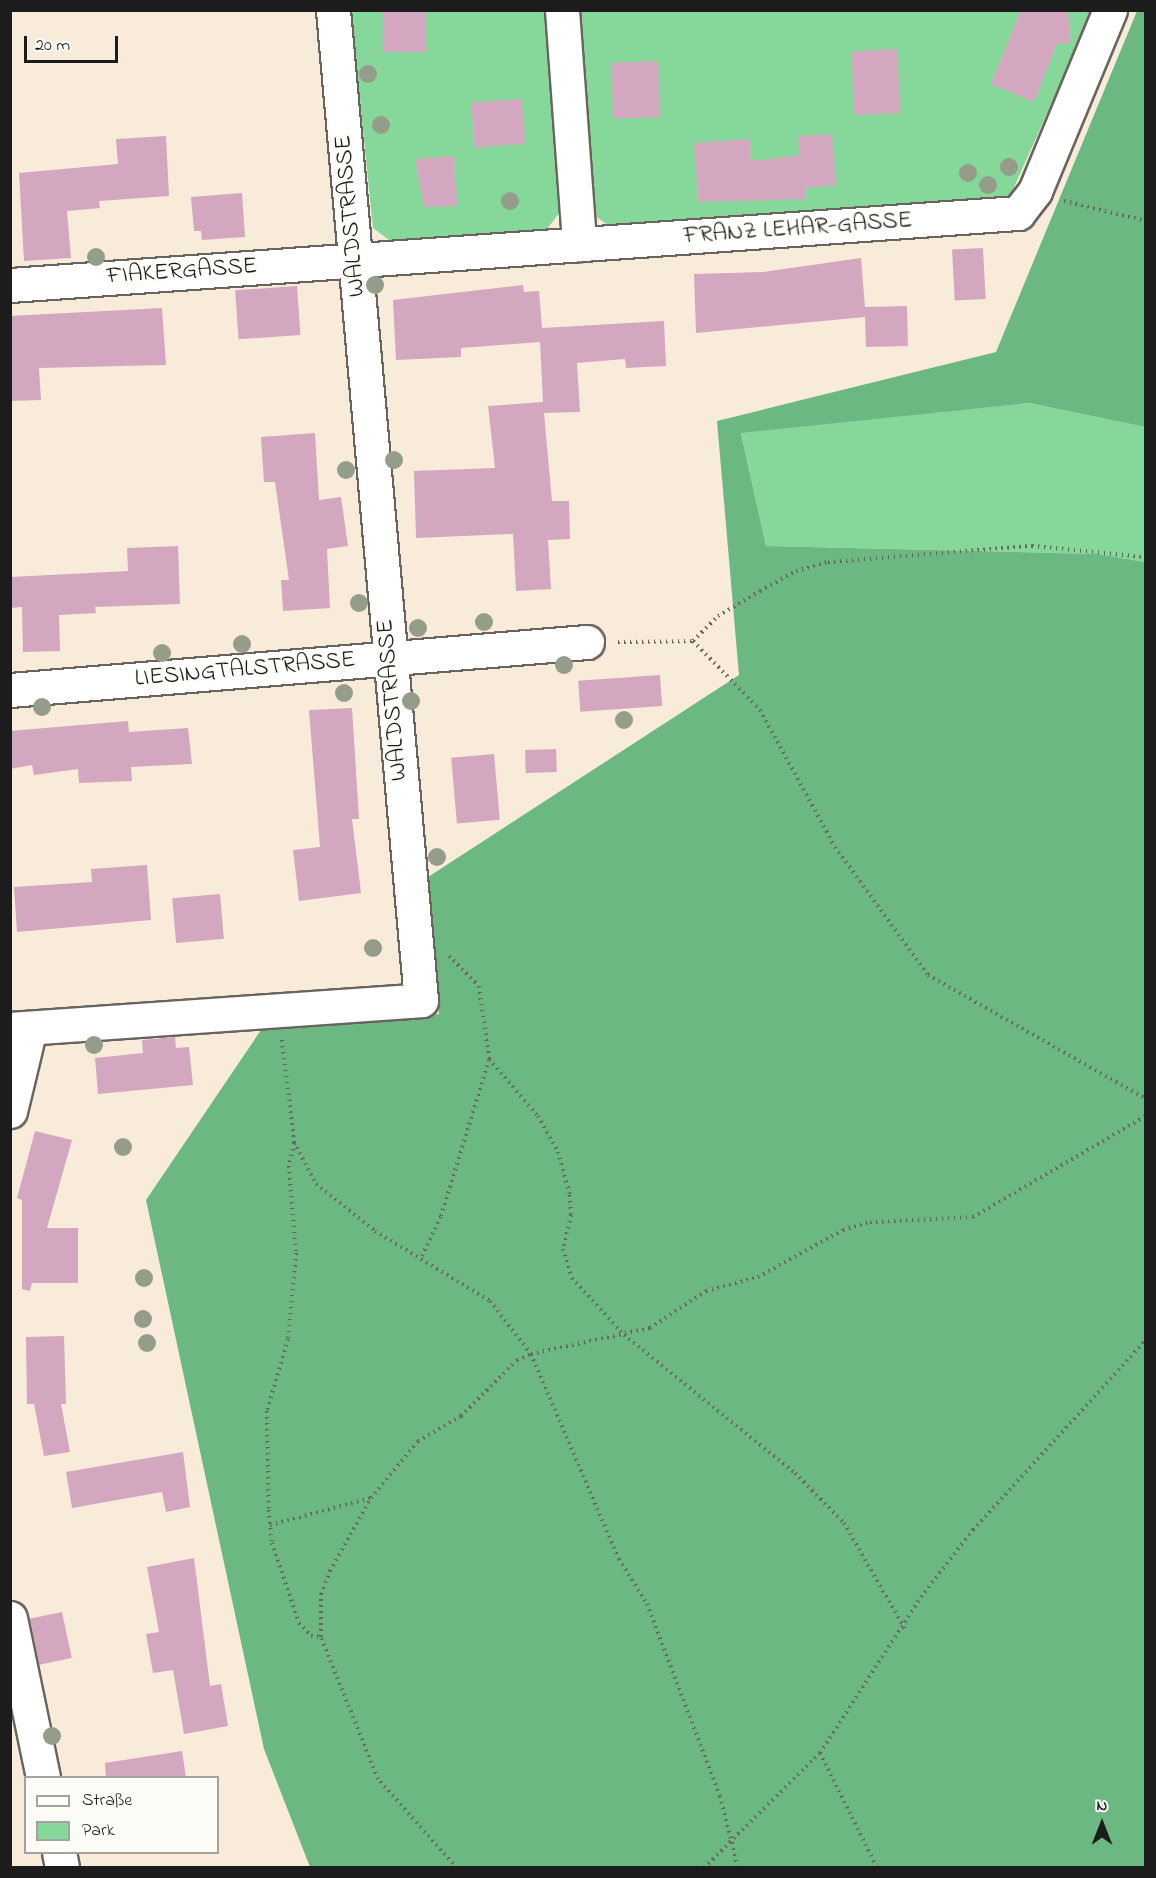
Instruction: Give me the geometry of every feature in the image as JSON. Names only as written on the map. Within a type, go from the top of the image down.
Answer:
[{"type":"street","name":"WALDSTRASSE","points":[[20,1029],[421,1000],[388,657],[333,10]]},
{"type":"street","points":[[562,10],[579,244]]},
{"type":"street","name":"FRANZ LEHAR-GASSE","points":[[354,259],[1018,213],[1035,192],[1110,10]]},
{"type":"street","name":"FIAKERGASSE","points":[[10,285],[354,259]]},
{"type":"street","name":"LIESINGTALSTRASSE","points":[[10,690],[587,642]]},
{"type":"street","points":[[10,1111],[20,1029]]},
{"type":"street","points":[[10,1618],[43,1776]]},
{"type":"path","points":[[1035,192],[1146,222]]},
{"type":"path","points":[[587,642],[693,641],[718,616],[760,591],[828,562],[1063,545],[1146,557]]},
{"type":"path","points":[[693,641],[760,710],[835,848],[928,975],[1146,1099]]},
{"type":"path","points":[[415,951],[450,956],[479,986],[489,1059],[441,1216],[422,1256]]},
{"type":"path","points":[[277,1010],[294,1142],[289,1166],[296,1253],[290,1329],[267,1411],[270,1525],[299,1623],[311,1636],[321,1636]]},
{"type":"path","points":[[489,1059],[551,1134],[570,1195],[565,1265],[624,1335],[795,1473],[844,1523],[905,1629]]},
{"type":"path","points":[[457,1868],[378,1779],[321,1636],[321,1594],[370,1498],[430,1430],[461,1416],[517,1360],[531,1354],[650,1328],[706,1291],[758,1277],[843,1230],[890,1218],[973,1217],[1146,1116]]},
{"type":"path","points":[[294,1142],[316,1184],[335,1202],[490,1301],[531,1354],[619,1559],[647,1604],[731,1841],[738,1868]]},
{"type":"path","points":[[704,1868],[820,1753],[905,1629],[921,1597],[973,1530],[1146,1340]]},
{"type":"path","points":[[270,1525],[370,1498]]},
{"type":"path","points":[[820,1753],[877,1868]]},
{"type":"green space","points":[[351,11],[548,11],[560,212],[540,238],[393,243],[373,228]]},
{"type":"green space","points":[[574,11],[1093,11],[1010,196],[612,228],[591,213]]},
{"type":"green space","points":[[1137,11],[1145,11],[1145,427],[1029,403],[741,433],[766,546],[1098,554],[1145,562],[1145,1867],[310,1867],[264,1749],[146,1200],[261,1030],[439,1014],[425,879],[739,675],[717,421],[996,352]]},
{"type":"green space","points":[[1029,403],[1145,427],[1145,562],[1098,554],[766,546],[741,432]]},
{"type":"building","points":[[383,10],[426,10],[426,52],[383,52]]},
{"type":"building","points":[[1021,10],[1068,10],[1071,43],[1057,44],[1034,102],[991,84]]},
{"type":"building","points":[[897,49],[900,113],[854,115],[851,51]]},
{"type":"building","points":[[658,61],[660,117],[613,119],[611,63]]},
{"type":"building","points":[[522,99],[525,144],[474,147],[471,103]]},
{"type":"building","points":[[832,134],[836,185],[805,188],[806,199],[698,202],[694,143],[750,139],[751,161],[800,155],[798,136]]},
{"type":"building","points":[[166,136],[169,196],[99,201],[100,208],[67,211],[71,258],[24,261],[19,173],[118,164],[116,139]]},
{"type":"building","points":[[454,156],[457,206],[424,207],[415,159]]},
{"type":"building","points":[[242,193],[245,237],[202,240],[201,231],[194,231],[191,197]]},
{"type":"building","points":[[983,248],[986,299],[955,301],[952,250]]},
{"type":"building","points":[[861,258],[865,307],[907,306],[908,346],[866,347],[865,317],[696,333],[694,274],[763,272]]},
{"type":"building","points":[[523,285],[524,292],[539,291],[542,328],[664,321],[666,366],[626,368],[625,359],[577,363],[580,412],[544,413],[552,501],[569,501],[570,539],[548,540],[551,589],[516,591],[513,534],[416,538],[414,471],[495,468],[488,406],[543,402],[540,342],[461,348],[461,357],[396,360],[393,300]]},
{"type":"building","points":[[297,286],[300,335],[239,339],[235,290]]},
{"type":"building","points":[[162,308],[166,365],[39,368],[41,400],[10,401],[10,316]]},
{"type":"building","points":[[315,433],[319,500],[341,497],[348,546],[327,549],[330,608],[283,611],[281,580],[289,580],[275,482],[264,482],[261,437]]},
{"type":"building","points":[[178,546],[180,604],[95,607],[96,613],[59,615],[60,651],[23,652],[22,607],[10,608],[10,577],[128,571],[127,548]]},
{"type":"building","points":[[660,675],[662,706],[580,712],[578,681]]},
{"type":"building","points":[[352,708],[359,819],[352,819],[361,893],[299,901],[293,850],[320,847],[309,710]]},
{"type":"building","points":[[128,721],[129,732],[188,728],[192,764],[131,767],[132,781],[79,783],[78,769],[34,775],[32,765],[10,769],[10,731]]},
{"type":"building","points":[[556,749],[557,772],[526,773],[525,750]]},
{"type":"building","points":[[494,754],[500,820],[457,823],[451,758]]},
{"type":"building","points":[[147,865],[151,920],[17,932],[14,887],[92,882],[91,869]]},
{"type":"building","points":[[220,894],[224,939],[176,943],[172,898]]},
{"type":"building","points":[[175,1037],[176,1048],[189,1047],[193,1085],[98,1094],[95,1058],[143,1053],[142,1040]]},
{"type":"building","points":[[35,1131],[72,1140],[47,1228],[78,1228],[78,1283],[32,1283],[30,1291],[22,1289],[22,1200],[17,1198]]},
{"type":"building","points":[[64,1336],[66,1404],[61,1404],[70,1452],[44,1456],[34,1404],[27,1404],[26,1337]]},
{"type":"building","points":[[183,1452],[190,1507],[166,1512],[162,1492],[72,1508],[66,1472]]},
{"type":"building","points":[[194,1558],[210,1686],[221,1684],[228,1726],[184,1734],[173,1670],[153,1673],[146,1634],[159,1632],[147,1567]]},
{"type":"building","points":[[62,1612],[72,1658],[39,1665],[30,1619]]},
{"type":"building","points":[[182,1751],[186,1776],[106,1776],[105,1763]]}]
